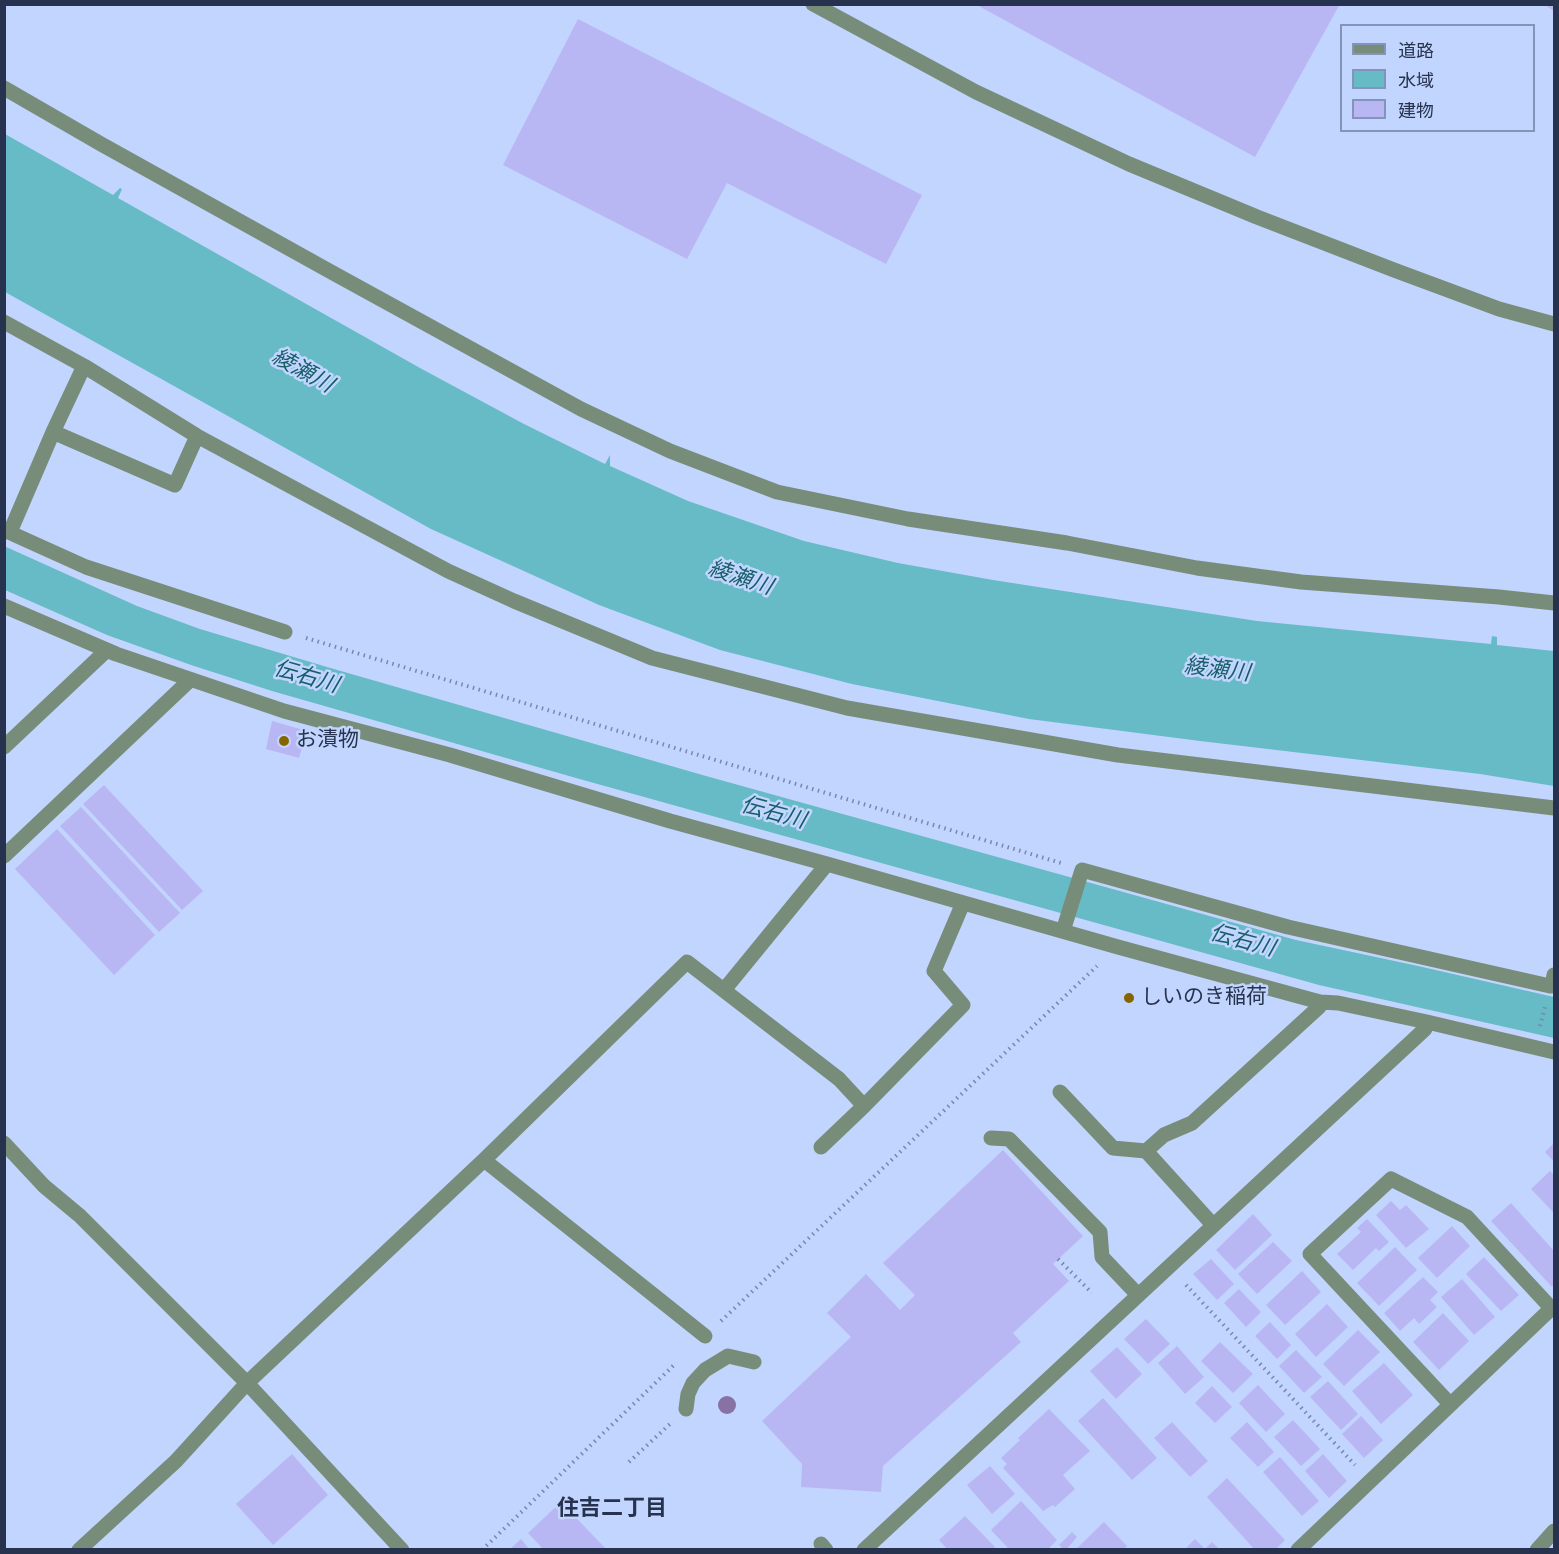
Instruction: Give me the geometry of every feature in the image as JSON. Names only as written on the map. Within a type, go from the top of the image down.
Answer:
[{"type":"street","points":[[813,4],[976,92],[1129,164],[1257,217],[1446,290],[1499,309],[1554,324]]},
{"type":"street","points":[[4,88],[581,409],[670,451],[777,492],[908,519],[1067,543],[1220,571],[1301,582],[1554,603]]},
{"type":"street","points":[[4,322],[84,366],[197,435],[448,571],[652,658],[847,708],[1118,755],[1554,808]]},
{"type":"street","points":[[84,366],[7,531],[86,567],[285,632]]},
{"type":"street","points":[[53,432],[175,485],[197,435]]},
{"type":"street","points":[[4,606],[107,650],[284,711],[450,755],[670,821],[1320,1002],[1338,1003],[1428,1022],[1554,1052]]},
{"type":"street","points":[[4,747],[107,650]]},
{"type":"street","points":[[4,856],[190,680]]},
{"type":"street","points":[[724,990],[827,864]]},
{"type":"street","points":[[1063,931],[1082,870],[1288,927],[1550,986],[1552,986],[1554,975]]},
{"type":"street","points":[[821,1147],[963,1005],[934,971],[963,903]]},
{"type":"street","points":[[79,1550],[176,1461],[247,1383],[484,1160],[687,962],[839,1079],[864,1106]]},
{"type":"street","points":[[1146,1151],[1164,1135],[1192,1123],[1318,1007],[1320,1002]]},
{"type":"street","points":[[864,1550],[1425,1029],[1428,1022]]},
{"type":"street","points":[[1060,1092],[1113,1148],[1146,1151],[1213,1225]]},
{"type":"street","points":[[991,1138],[1009,1139],[1100,1232],[1102,1257],[1138,1295]]},
{"type":"street","points":[[4,1143],[44,1186],[80,1216],[247,1383],[402,1550]]},
{"type":"street","points":[[484,1160],[705,1336]]},
{"type":"street","points":[[1298,1550],[1553,1308],[1467,1216],[1391,1179],[1310,1254],[1450,1404]]},
{"type":"street","points":[[686,1409],[688,1394],[693,1383],[705,1370],[728,1356],[754,1362]]},
{"type":"street","points":[[1537,1550],[1554,1531]]},
{"type":"path","points":[[285,632],[1082,870]]},
{"type":"path","points":[[482,1550],[705,1336],[1118,947]]},
{"type":"path","points":[[1538,1035],[1546,1002]]},
{"type":"path","points":[[1059,1259],[1092,1293]]},
{"type":"path","points":[[1169,1266],[1370,1481]]},
{"type":"path","points":[[629,1462],[686,1409]]},
{"type":"water","name":"綾瀬川","points":[[5,134],[113,195],[120,188],[122,189],[118,198],[524,424],[605,464],[610,455],[610,466],[688,501],[804,541],[898,563],[993,580],[1257,621],[1491,644],[1492,636],[1497,637],[1497,645],[1554,651],[1554,786],[1480,774],[1029,719],[852,684],[720,650],[599,605],[431,529],[5,292]]},
{"type":"water","name":"伝右川","points":[[4,546],[137,606],[200,629],[327,667],[706,776],[1296,940],[1554,997],[1554,1038],[1319,985],[272,691],[107,635],[5,590]]},
{"type":"building","points":[[975,4],[1340,4],[1255,157]]},
{"type":"building","points":[[1543,4],[1554,4],[1554,11]]},
{"type":"building","points":[[578,19],[922,195],[886,264],[727,183],[687,259],[503,165]]},
{"type":"building","points":[[272,721],[307,731],[299,758],[266,749]]},
{"type":"building","points":[[104,785],[203,891],[182,910],[83,804]]},
{"type":"building","points":[[81,807],[180,913],[159,932],[60,826]]},
{"type":"building","points":[[57,829],[155,935],[114,975],[15,869]]},
{"type":"building","points":[[1554,1143],[1554,1162],[1545,1152]]},
{"type":"building","points":[[1003,1150],[1083,1236],[1053,1264],[1069,1281],[1013,1333],[1021,1342],[883,1466],[881,1492],[801,1487],[802,1464],[762,1421],[851,1337],[827,1313],[866,1274],[900,1310],[915,1295],[883,1263]]},
{"type":"building","points":[[1550,1171],[1554,1175],[1554,1213],[1531,1189]]},
{"type":"building","points":[[1391,1201],[1400,1210],[1406,1205],[1429,1229],[1406,1248],[1376,1215]]},
{"type":"building","points":[[1511,1203],[1554,1251],[1554,1284],[1552,1287],[1491,1221]]},
{"type":"building","points":[[1253,1214],[1272,1235],[1235,1270],[1216,1250]]},
{"type":"building","points":[[1367,1219],[1389,1242],[1379,1251],[1376,1248],[1353,1270],[1337,1254],[1361,1232],[1357,1228]]},
{"type":"building","points":[[1452,1226],[1470,1246],[1437,1278],[1418,1258]]},
{"type":"building","points":[[1273,1242],[1292,1261],[1257,1294],[1238,1274]]},
{"type":"building","points":[[1395,1247],[1417,1270],[1379,1306],[1357,1283]]},
{"type":"building","points":[[1484,1257],[1519,1295],[1501,1311],[1466,1274]]},
{"type":"building","points":[[1211,1259],[1234,1284],[1217,1300],[1193,1274]]},
{"type":"building","points":[[1302,1271],[1321,1292],[1285,1325],[1266,1305]]},
{"type":"building","points":[[1423,1277],[1438,1292],[1430,1300],[1437,1307],[1419,1324],[1414,1318],[1400,1331],[1384,1313]]},
{"type":"building","points":[[1462,1279],[1495,1317],[1474,1335],[1441,1297]]},
{"type":"building","points":[[1239,1289],[1261,1312],[1246,1327],[1224,1303]]},
{"type":"building","points":[[1327,1304],[1348,1327],[1316,1357],[1295,1334]]},
{"type":"building","points":[[1443,1313],[1469,1341],[1439,1370],[1413,1342]]},
{"type":"building","points":[[1146,1319],[1170,1344],[1148,1364],[1124,1339]]},
{"type":"building","points":[[1270,1322],[1291,1345],[1277,1359],[1255,1336]]},
{"type":"building","points":[[1358,1330],[1380,1352],[1344,1386],[1323,1364]]},
{"type":"building","points":[[1220,1342],[1253,1374],[1233,1393],[1201,1361]]},
{"type":"building","points":[[1177,1346],[1204,1377],[1185,1394],[1158,1363]]},
{"type":"building","points":[[1117,1347],[1142,1374],[1116,1399],[1090,1371]]},
{"type":"building","points":[[1296,1350],[1322,1377],[1304,1393],[1279,1366]]},
{"type":"building","points":[[1384,1363],[1413,1395],[1381,1424],[1352,1391]]},
{"type":"building","points":[[1328,1381],[1358,1414],[1341,1430],[1310,1397]]},
{"type":"building","points":[[1258,1385],[1285,1414],[1266,1432],[1239,1403]]},
{"type":"building","points":[[1212,1386],[1232,1407],[1215,1423],[1195,1403]]},
{"type":"building","points":[[1103,1398],[1157,1458],[1132,1480],[1078,1421]]},
{"type":"building","points":[[1049,1409],[1090,1451],[1063,1475],[1075,1489],[1055,1507],[1053,1505],[1043,1511],[1003,1468],[1007,1464],[1001,1458],[1020,1440],[1018,1438]]},
{"type":"building","points":[[1361,1416],[1383,1440],[1364,1458],[1342,1434]]},
{"type":"building","points":[[1293,1420],[1320,1449],[1301,1466],[1274,1437]]},
{"type":"building","points":[[1172,1422],[1208,1461],[1190,1477],[1154,1438]]},
{"type":"building","points":[[1247,1422],[1274,1452],[1258,1467],[1230,1438]]},
{"type":"building","points":[[292,1454],[328,1495],[273,1545],[236,1504]]},
{"type":"building","points":[[1323,1454],[1347,1481],[1329,1498],[1305,1471]]},
{"type":"building","points":[[1280,1457],[1319,1501],[1302,1516],[1263,1472]]},
{"type":"building","points":[[990,1466],[1015,1494],[992,1514],[967,1485]]},
{"type":"building","points":[[1227,1478],[1285,1540],[1275,1550],[1255,1550],[1207,1497]]},
{"type":"building","points":[[1021,1501],[1057,1540],[1047,1550],[1010,1550],[991,1530]]},
{"type":"building","points":[[561,1502],[607,1550],[544,1550],[528,1533]]},
{"type":"building","points":[[965,1516],[995,1547],[992,1550],[948,1550],[939,1540]]},
{"type":"building","points":[[1104,1522],[1127,1546],[1124,1550],[1075,1550]]},
{"type":"building","points":[[1072,1532],[1077,1537],[1064,1550],[1059,1545]]},
{"type":"building","points":[[521,1539],[530,1550],[509,1550]]},
{"type":"building","points":[[1195,1539],[1205,1549],[1212,1542],[1220,1550],[1184,1550]]},
{"type":"place","name":"お漬物","points":[[284,741]]},
{"type":"place","name":"しいのき稲荷","points":[[1129,998]]},
{"type":"district","name":"住吉二丁目","points":[[612,1510]]}]
